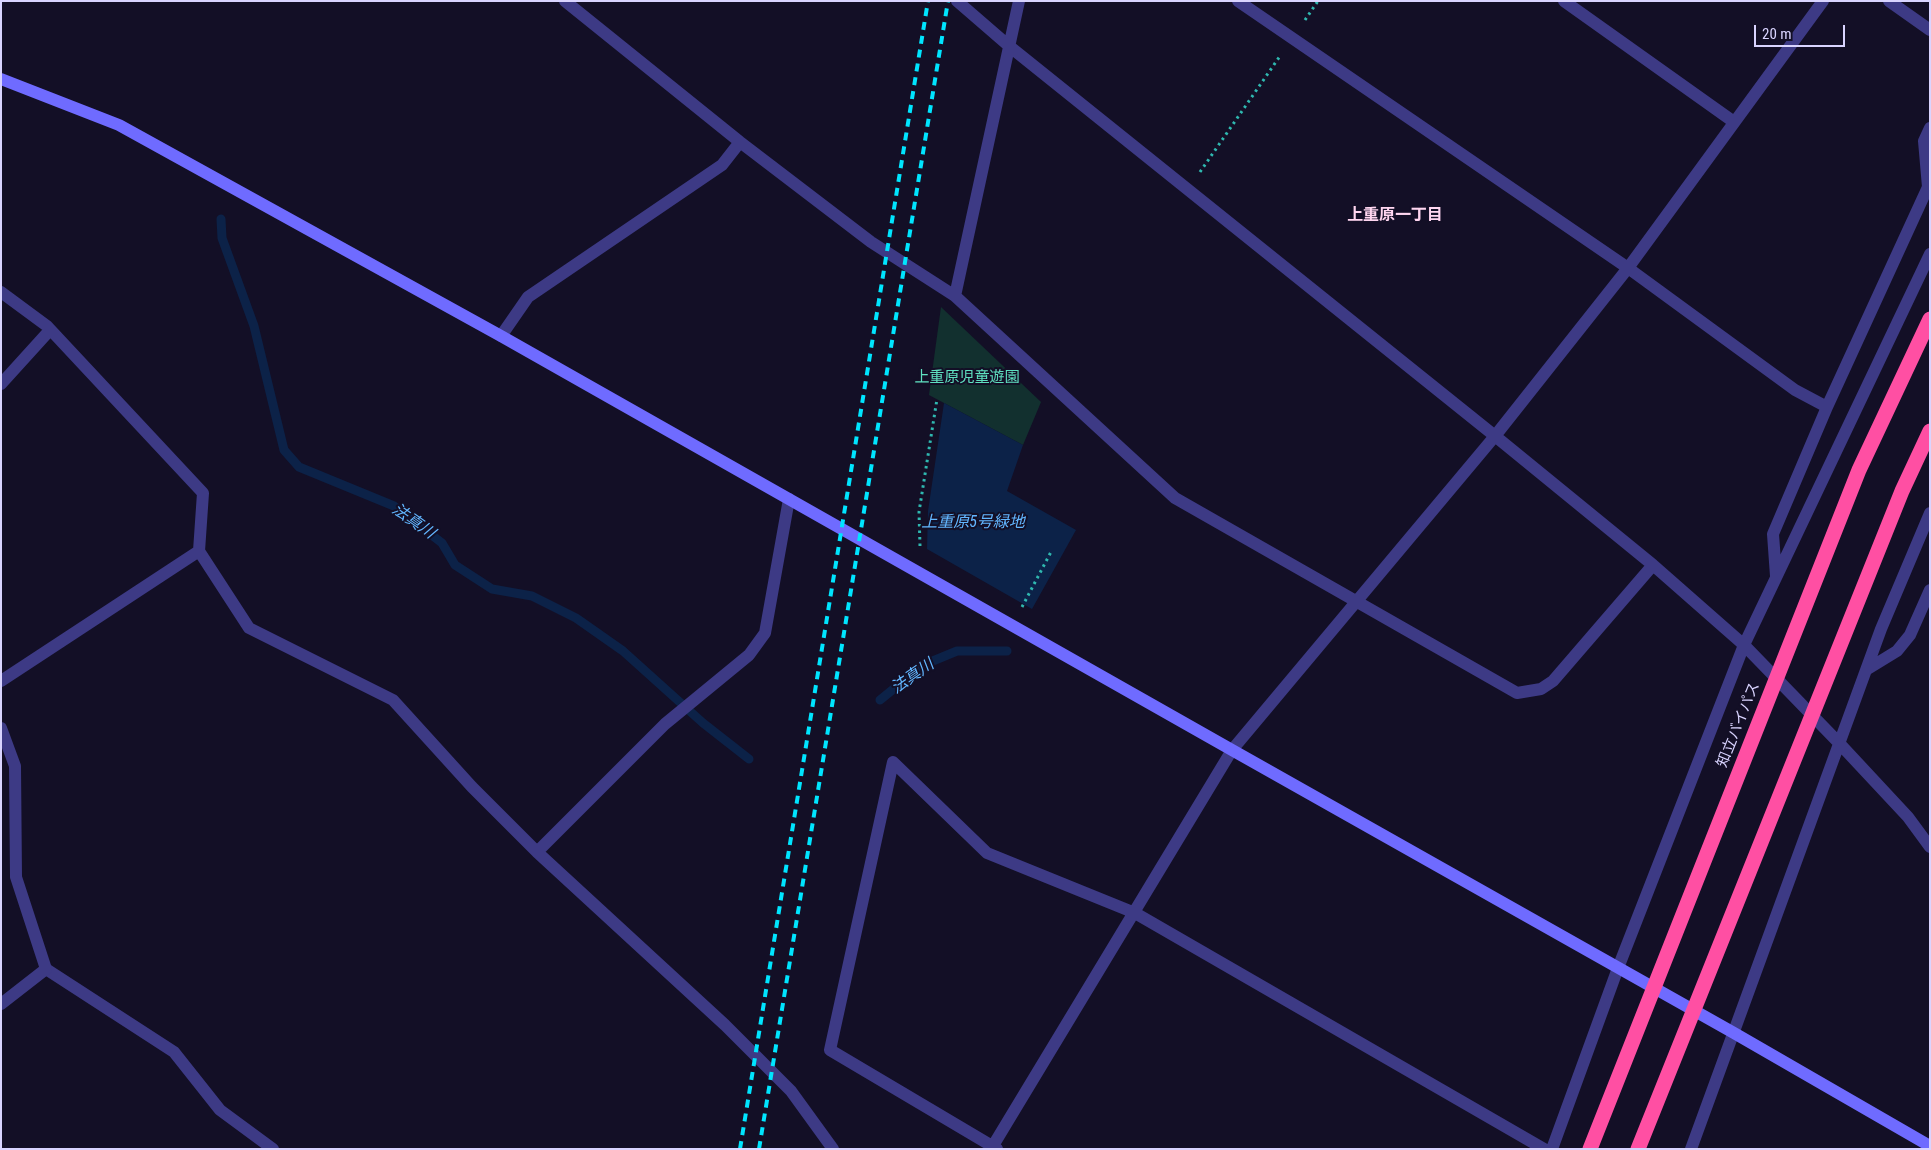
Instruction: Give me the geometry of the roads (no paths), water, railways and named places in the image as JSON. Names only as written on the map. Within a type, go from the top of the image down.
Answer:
[{"type":"highway","name":"知立バイパス","points":[[1590,1149],[1859,470],[1930,319]]},
{"type":"highway","points":[[1638,1149],[1902,491],[1930,432]]},
{"type":"street","points":[[565,1],[740,142],[871,242],[955,296],[1175,498],[1517,693],[1542,689],[1553,681],[1653,565]]},
{"type":"street","points":[[957,1],[1009,46],[1653,565],[1744,645],[1908,817],[1930,847]]},
{"type":"street","points":[[955,296],[1019,1]]},
{"type":"street","points":[[1238,1],[1628,268],[1795,390],[1827,407]]},
{"type":"street","points":[[1564,1],[1734,122]]},
{"type":"street","points":[[1544,1149],[1135,913],[987,853],[893,762],[830,1050],[994,1148],[1135,913],[1232,750],[1495,436],[1628,268],[1823,1]]},
{"type":"street","points":[[1889,1],[1930,30]]},
{"type":"street","points":[[1,79],[119,125],[501,336],[1734,1033],[1930,1146]]},
{"type":"street","points":[[1776,578],[1773,534],[1827,407],[1928,188],[1924,141],[1930,128]]},
{"type":"street","points":[[501,336],[528,297],[722,165],[740,142]]},
{"type":"street","points":[[1552,1149],[1618,968],[1744,645],[1930,254]]},
{"type":"street","points":[[1,292],[50,330],[203,493],[199,551],[249,628],[393,700],[472,787],[537,852],[745,1045],[791,1091],[833,1149]]},
{"type":"street","points":[[1,384],[50,330]]},
{"type":"street","points":[[537,852],[665,724],[749,655],[765,633],[789,499]]},
{"type":"street","points":[[1691,1149],[1881,629],[1930,513]]},
{"type":"street","points":[[1,681],[199,551]]},
{"type":"street","points":[[1866,670],[1897,651],[1910,635],[1930,590]]},
{"type":"street","points":[[1,728],[15,766],[16,877],[46,969],[174,1052],[220,1110],[273,1149]]},
{"type":"street","points":[[1,1004],[46,969]]},
{"type":"water","name":"上重原5号緑地","points":[[944,403],[1023,445],[1007,491],[1076,530],[1032,609],[927,549],[928,511]]},
{"type":"waterway","name":"法真川","points":[[221,219],[222,238],[254,326],[284,450],[299,467],[394,506],[442,543],[455,565],[492,589],[532,596],[576,618],[623,651],[703,723],[749,759]]},
{"type":"waterway","name":"法真川","points":[[880,700],[923,665],[957,651],[1007,651]]},
{"type":"railway","points":[[740,1149],[928,1]]},
{"type":"railway","points":[[759,1149],[948,1]]},
{"type":"district","name":"上重原一丁目","points":[[1395,216]]},
{"type":"park label","name":"上重原児童遊園","points":[[967,378]]}]
